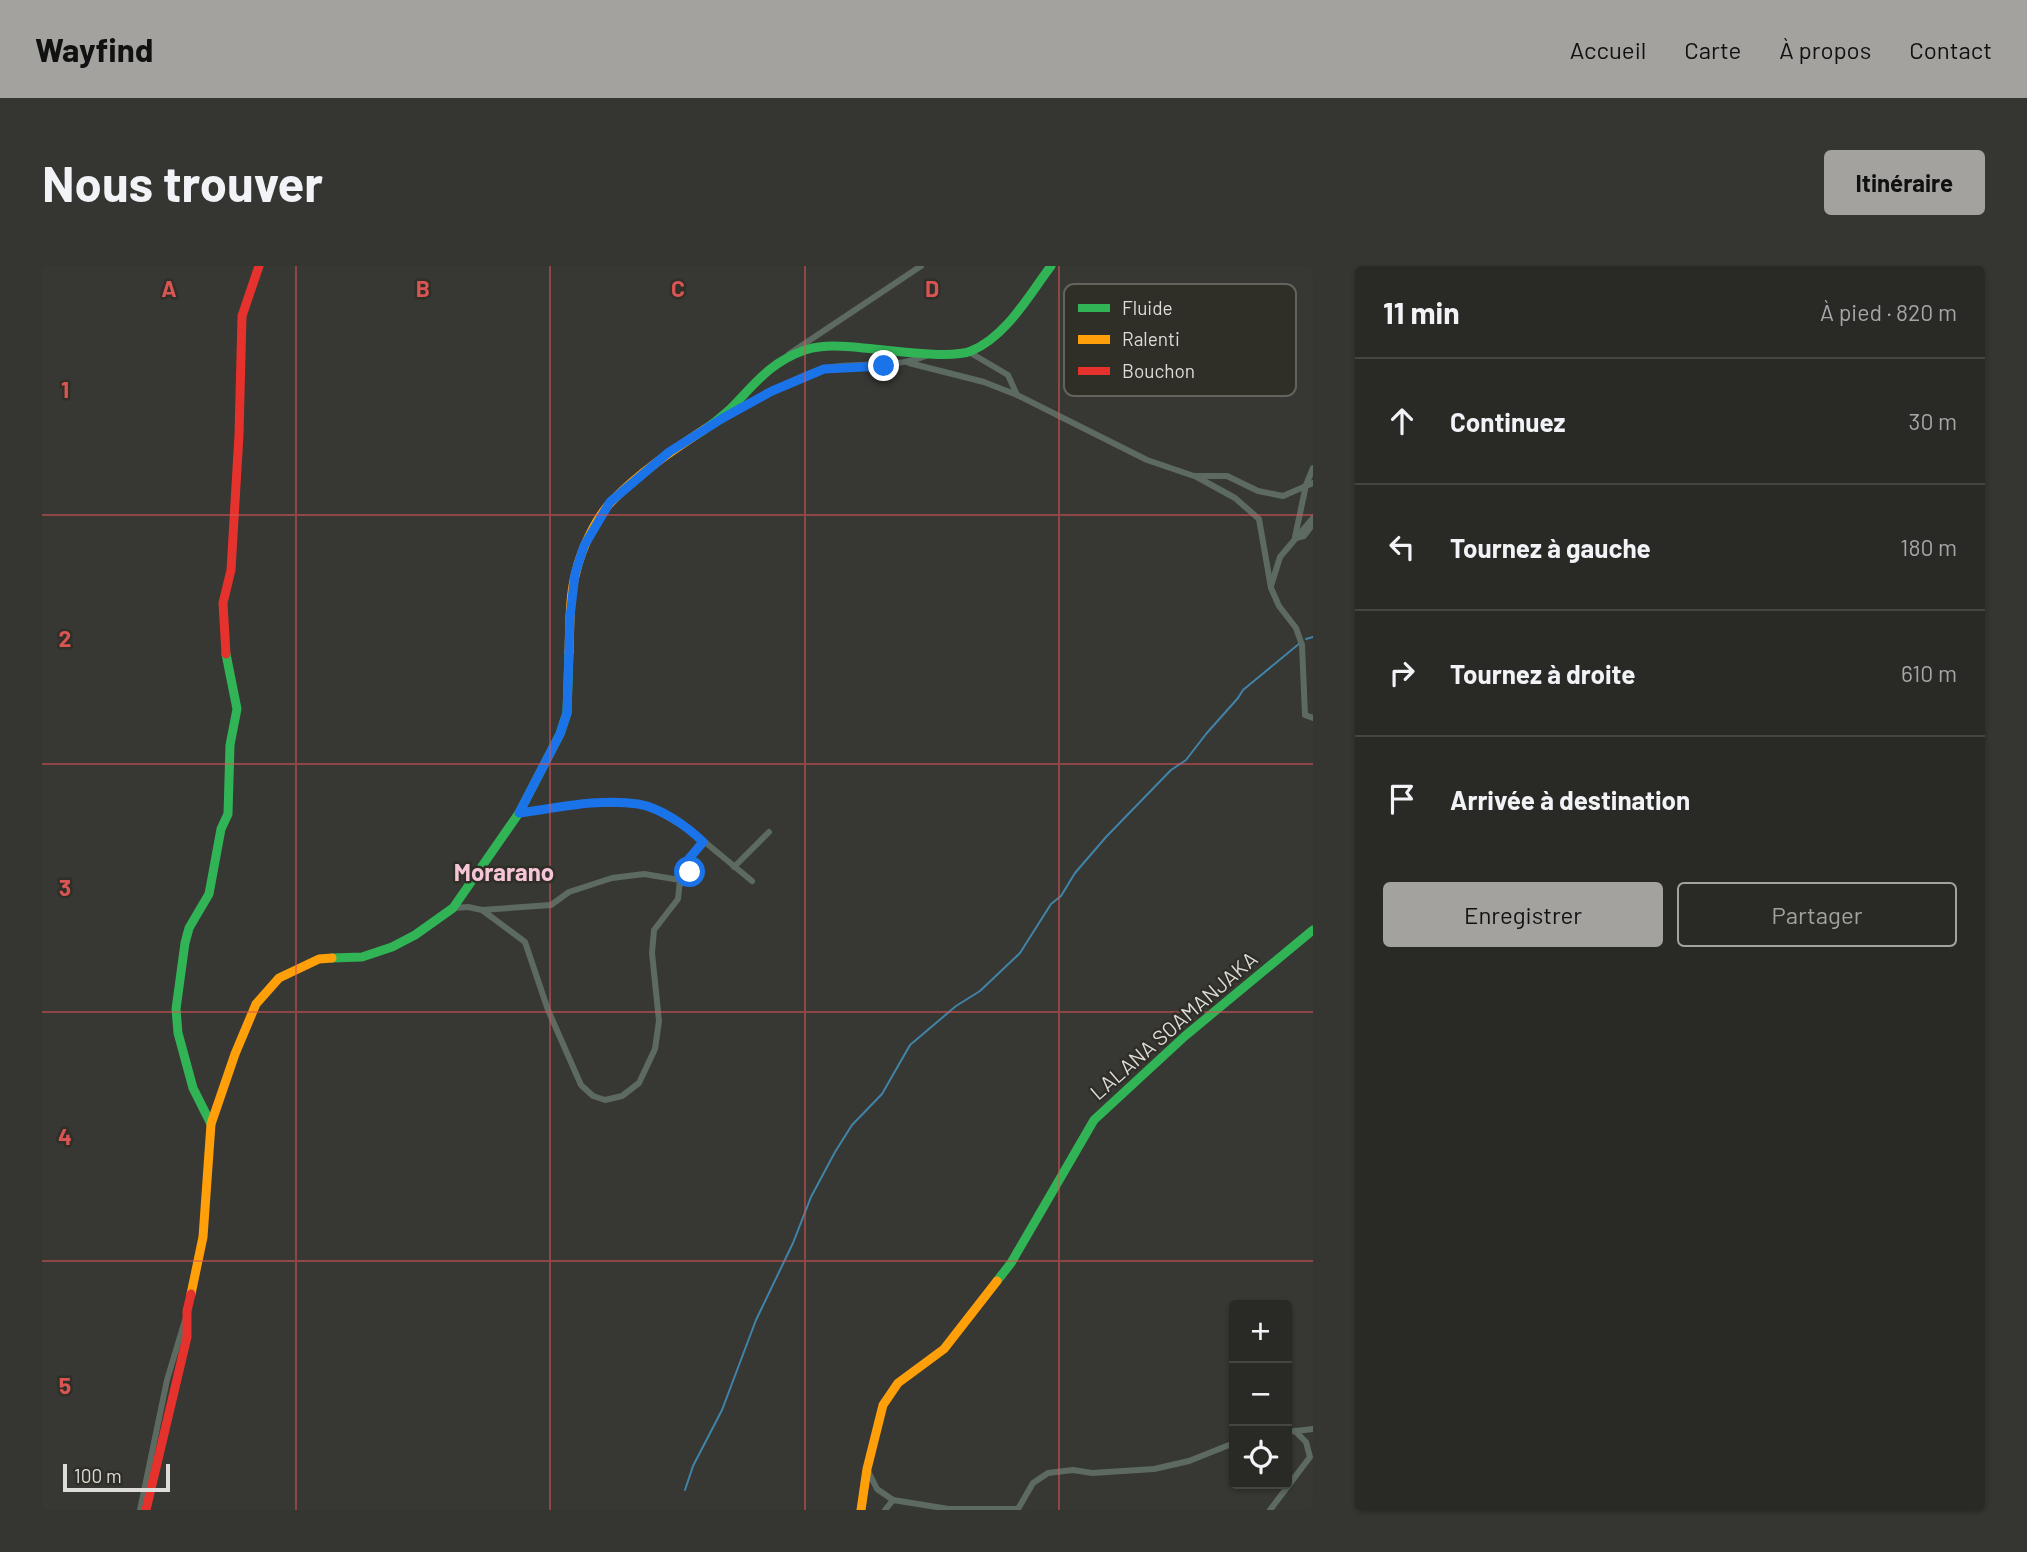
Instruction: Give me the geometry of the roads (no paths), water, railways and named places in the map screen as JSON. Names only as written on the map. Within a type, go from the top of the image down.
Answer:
[{"type":"street","points":[[211,1124],[193,1088],[178,1033],[176,1009],[189,928],[209,894],[221,829],[228,814],[230,746],[237,709],[226,661],[223,603],[231,570],[242,316],[259,266]]},
{"type":"street","points":[[723,418],[752,384],[777,363],[921,266]]},
{"type":"street","points":[[777,363],[806,350],[831,345],[928,354],[968,352],[994,337],[1012,318],[1051,266]]},
{"type":"street","points":[[968,352],[1008,375],[1017,395]]},
{"type":"street","points":[[907,363],[928,354]]},
{"type":"street","points":[[140,1510],[167,1380],[187,1311],[203,1237],[211,1124],[234,1054],[256,1004],[279,978],[296,968],[319,959],[362,957],[392,947],[415,935],[453,908],[519,813],[560,734],[567,713],[570,617],[575,574],[584,546],[610,502],[669,452],[772,391],[824,369],[907,363],[984,382],[1017,395],[1147,460],[1194,475],[1235,498],[1259,519],[1271,588],[1279,606],[1300,637],[1305,715],[1313,718]]},
{"type":"street","points":[[1294,538],[1313,468]]},
{"type":"street","points":[[1194,475],[1227,476],[1275,496],[1283,496],[1309,484]]},
{"type":"street","points":[[1271,588],[1280,557],[1313,518]]},
{"type":"street","points":[[1294,538],[1304,536],[1313,524]]},
{"type":"street","points":[[519,813],[586,804],[637,804],[662,813],[694,833],[752,881]]},
{"type":"street","points":[[734,867],[769,832]]},
{"type":"street","points":[[482,910],[525,942],[548,1010],[582,1085],[593,1096],[605,1100],[622,1097],[639,1083],[655,1049],[659,1021],[652,953],[654,930],[678,899],[681,884],[690,872],[691,866],[687,861],[703,842]]},
{"type":"street","points":[[453,908],[482,910],[551,905],[569,892],[612,878],[644,874],[680,880],[681,884]]},
{"type":"street","name":"LALANA SOAMANJAKA","points":[[861,1510],[867,1469],[883,1405],[898,1382],[944,1349],[1011,1264],[1094,1120],[1195,1027],[1313,930]]},
{"type":"street","points":[[146,1510],[187,1337],[187,1311]]},
{"type":"street","points":[[1292,1431],[1313,1429]]},
{"type":"street","points":[[1270,1510],[1311,1455],[1306,1442],[1295,1431]]},
{"type":"street","points":[[867,1469],[877,1489],[893,1500],[949,1509],[1019,1510],[1033,1483],[1048,1473],[1073,1471],[1092,1474],[1154,1469],[1189,1461],[1229,1445]]},
{"type":"street","points":[[885,1510],[893,1500]]},
{"type":"waterway","points":[[1306,639],[1313,637]]},
{"type":"waterway","points":[[685,1490],[693,1466],[722,1410],[756,1320],[793,1243],[811,1197],[852,1125],[882,1094],[910,1045],[956,1006],[980,991],[1020,953],[1051,904],[1061,896],[1075,873],[1106,837],[1171,770],[1186,760],[1243,690],[1300,643]]},
{"type":"district","name":"Morarano","points":[[504,873]]}]
